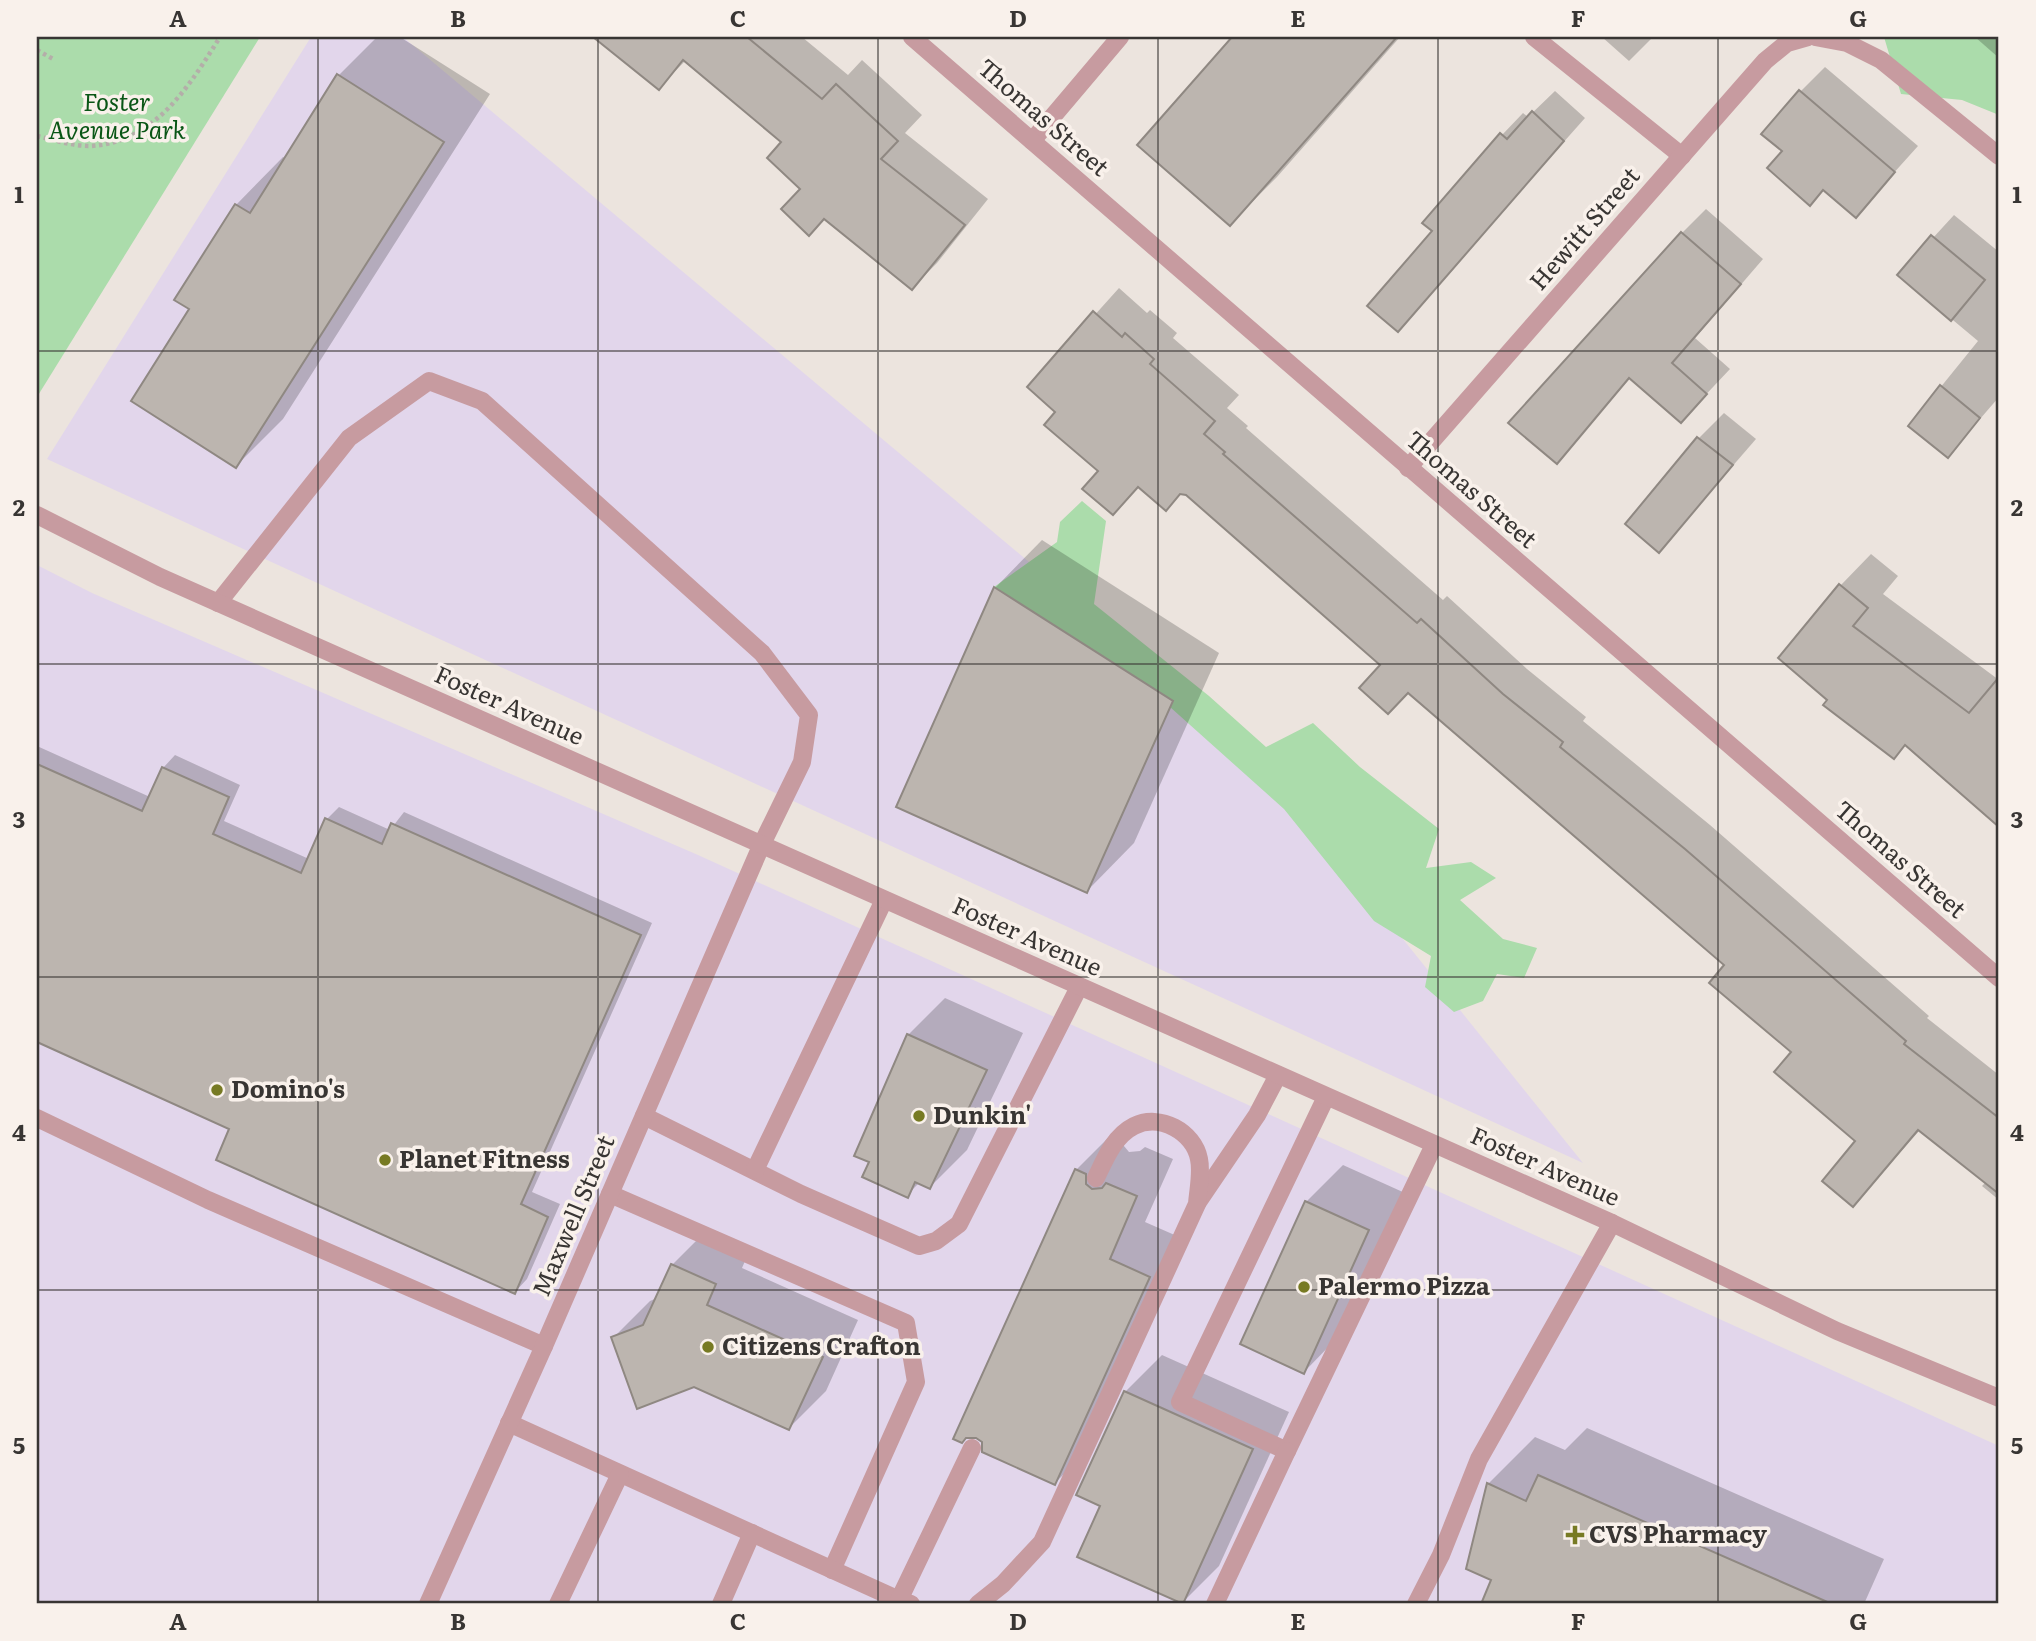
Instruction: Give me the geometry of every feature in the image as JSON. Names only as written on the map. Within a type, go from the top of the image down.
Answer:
[{"type":"street","name":"Thomas Street","points":[[912,37],[1999,978]]},
{"type":"street","points":[[1032,141],[1120,37]]},
{"type":"street","points":[[1534,37],[1682,156]]},
{"type":"street","name":"Hewitt Street","points":[[1408,468],[1766,61],[1787,43],[1808,37]]},
{"type":"street","points":[[1815,37],[1847,43],[1881,60],[1999,156]]},
{"type":"street","name":"Maxwell Street","points":[[218,603],[349,438],[429,381],[482,401],[762,653],[809,715],[802,762],[761,846],[544,1346],[428,1604]]},
{"type":"street","name":"Foster Avenue","points":[[37,515],[218,603],[1612,1223],[1837,1331],[1999,1398]]},
{"type":"street","points":[[755,1170],[884,900]]},
{"type":"street","points":[[644,1116],[919,1246],[936,1241],[959,1224],[1079,987]]},
{"type":"street","points":[[978,1604],[1003,1584],[1042,1542],[1197,1204],[1257,1115],[1278,1075]]},
{"type":"street","points":[[1287,1451],[1180,1402],[1326,1097]]},
{"type":"street","points":[[37,1118],[208,1200],[544,1346]]},
{"type":"street","points":[[1096,1178],[1110,1148],[1135,1125],[1163,1122],[1186,1135],[1199,1158],[1197,1204]]},
{"type":"street","points":[[1214,1604],[1434,1145]]},
{"type":"street","points":[[610,1194],[906,1323],[916,1382],[832,1570]]},
{"type":"street","points":[[1416,1604],[1441,1555],[1479,1459],[1612,1223]]},
{"type":"street","points":[[509,1423],[903,1603],[972,1448]]},
{"type":"street","points":[[558,1604],[620,1474]]},
{"type":"street","points":[[721,1604],[752,1533]]},
{"type":"path","points":[[37,136],[89,146],[137,131],[169,111],[220,37]]},
{"type":"path","points":[[37,50],[53,59]]},
{"type":"shaded area","points":[[311,37],[403,37],[1246,744],[1583,1163],[47,459]]},
{"type":"shaded area","points":[[37,565],[92,593],[698,855],[1999,1446],[1999,1604],[37,1604]]},
{"type":"green space","name":"Foster Avenue Park","points":[[37,37],[260,37],[37,397]]},
{"type":"green space","points":[[1884,37],[1999,37],[1999,115],[1962,100],[1901,94]]},
{"type":"green space","points":[[1082,501],[1106,521],[1094,604],[1209,696],[1266,747],[1313,723],[1360,767],[1439,829],[1426,868],[1471,862],[1496,878],[1460,900],[1503,939],[1537,948],[1524,978],[1497,974],[1483,1001],[1454,1012],[1425,987],[1431,956],[1374,921],[1284,809],[1170,707],[1172,700],[994,587],[1057,542],[1060,522]]},
{"type":"building","points":[[593,37],[747,37],[822,99],[836,84],[898,141],[881,159],[965,225],[912,290],[824,219],[809,236],[781,209],[800,189],[767,158],[781,142],[683,60],[659,90]]},
{"type":"building","points":[[1232,37],[1397,37],[1230,226],[1137,145]]},
{"type":"building","points":[[337,74],[444,142],[236,468],[131,401],[189,309],[174,300],[235,204],[250,213]]},
{"type":"building","points":[[1799,90],[1895,172],[1856,218],[1823,190],[1810,206],[1767,168],[1782,151],[1761,134]]},
{"type":"building","points":[[1532,111],[1564,141],[1398,332],[1367,306],[1432,231],[1422,223],[1500,133],[1507,139]]},
{"type":"building","points":[[1681,232],[1741,284],[1672,363],[1707,394],[1681,423],[1629,378],[1557,464],[1508,423]]},
{"type":"building","points":[[1931,235],[1985,280],[1951,321],[1897,275]]},
{"type":"building","points":[[1093,311],[1122,337],[1125,333],[1154,359],[1150,364],[1215,421],[1204,434],[1225,452],[1223,454],[1417,623],[1421,619],[1503,694],[1563,742],[1560,747],[1685,849],[1906,1041],[1904,1044],[1999,1118],[1999,1194],[1918,1130],[1853,1207],[1822,1181],[1855,1141],[1774,1072],[1791,1052],[1709,983],[1724,965],[1408,693],[1388,714],[1359,688],[1380,665],[1186,495],[1180,494],[1166,511],[1138,487],[1113,515],[1082,489],[1098,471],[1044,425],[1055,412],[1027,387]]},
{"type":"building","points":[[1940,385],[1980,418],[1948,458],[1908,426]]},
{"type":"building","points":[[1697,437],[1733,465],[1659,553],[1625,524]]},
{"type":"building","points":[[1839,584],[1868,608],[1853,626],[1969,713],[1999,677],[1999,827],[1905,745],[1894,759],[1823,705],[1827,700],[1778,658]]},
{"type":"building","points":[[994,587],[1173,701],[1087,893],[896,807]]},
{"type":"building","points":[[37,764],[142,811],[162,767],[229,797],[213,834],[301,873],[325,818],[382,844],[391,823],[641,935],[521,1204],[548,1217],[515,1294],[216,1160],[229,1129],[37,1042]]},
{"type":"building","name":"Dunkin'","points":[[907,1034],[987,1070],[930,1189],[915,1182],[908,1198],[862,1177],[869,1162],[854,1156]]},
{"type":"building","points":[[1075,1169],[1086,1174],[1086,1184],[1092,1189],[1102,1188],[1106,1183],[1137,1196],[1110,1259],[1150,1277],[1055,1485],[982,1452],[982,1442],[976,1438],[966,1438],[962,1443],[953,1439]]},
{"type":"building","name":"Palermo Pizza","points":[[1305,1201],[1369,1230],[1304,1374],[1240,1344]]},
{"type":"building","name":"Citizens Crafton","points":[[671,1264],[716,1284],[707,1305],[823,1357],[789,1430],[694,1387],[637,1409],[611,1337],[643,1325]]},
{"type":"building","points":[[1124,1391],[1253,1449],[1183,1604],[1077,1557],[1100,1506],[1076,1495]]},
{"type":"building","name":"CVS Pharmacy","points":[[1538,1475],[1832,1604],[1481,1604],[1491,1580],[1466,1569],[1487,1483],[1526,1501]]},
{"type":"place","name":"Domino's","points":[[217,1090]]},
{"type":"place","name":"Dunkin'","points":[[919,1116]]},
{"type":"place","name":"Planet Fitness","points":[[385,1160]]},
{"type":"place","name":"Palermo Pizza","points":[[1304,1287]]},
{"type":"place","name":"Citizens Crafton","points":[[708,1347]]},
{"type":"place","name":"CVS Pharmacy","points":[[1575,1535]]}]
